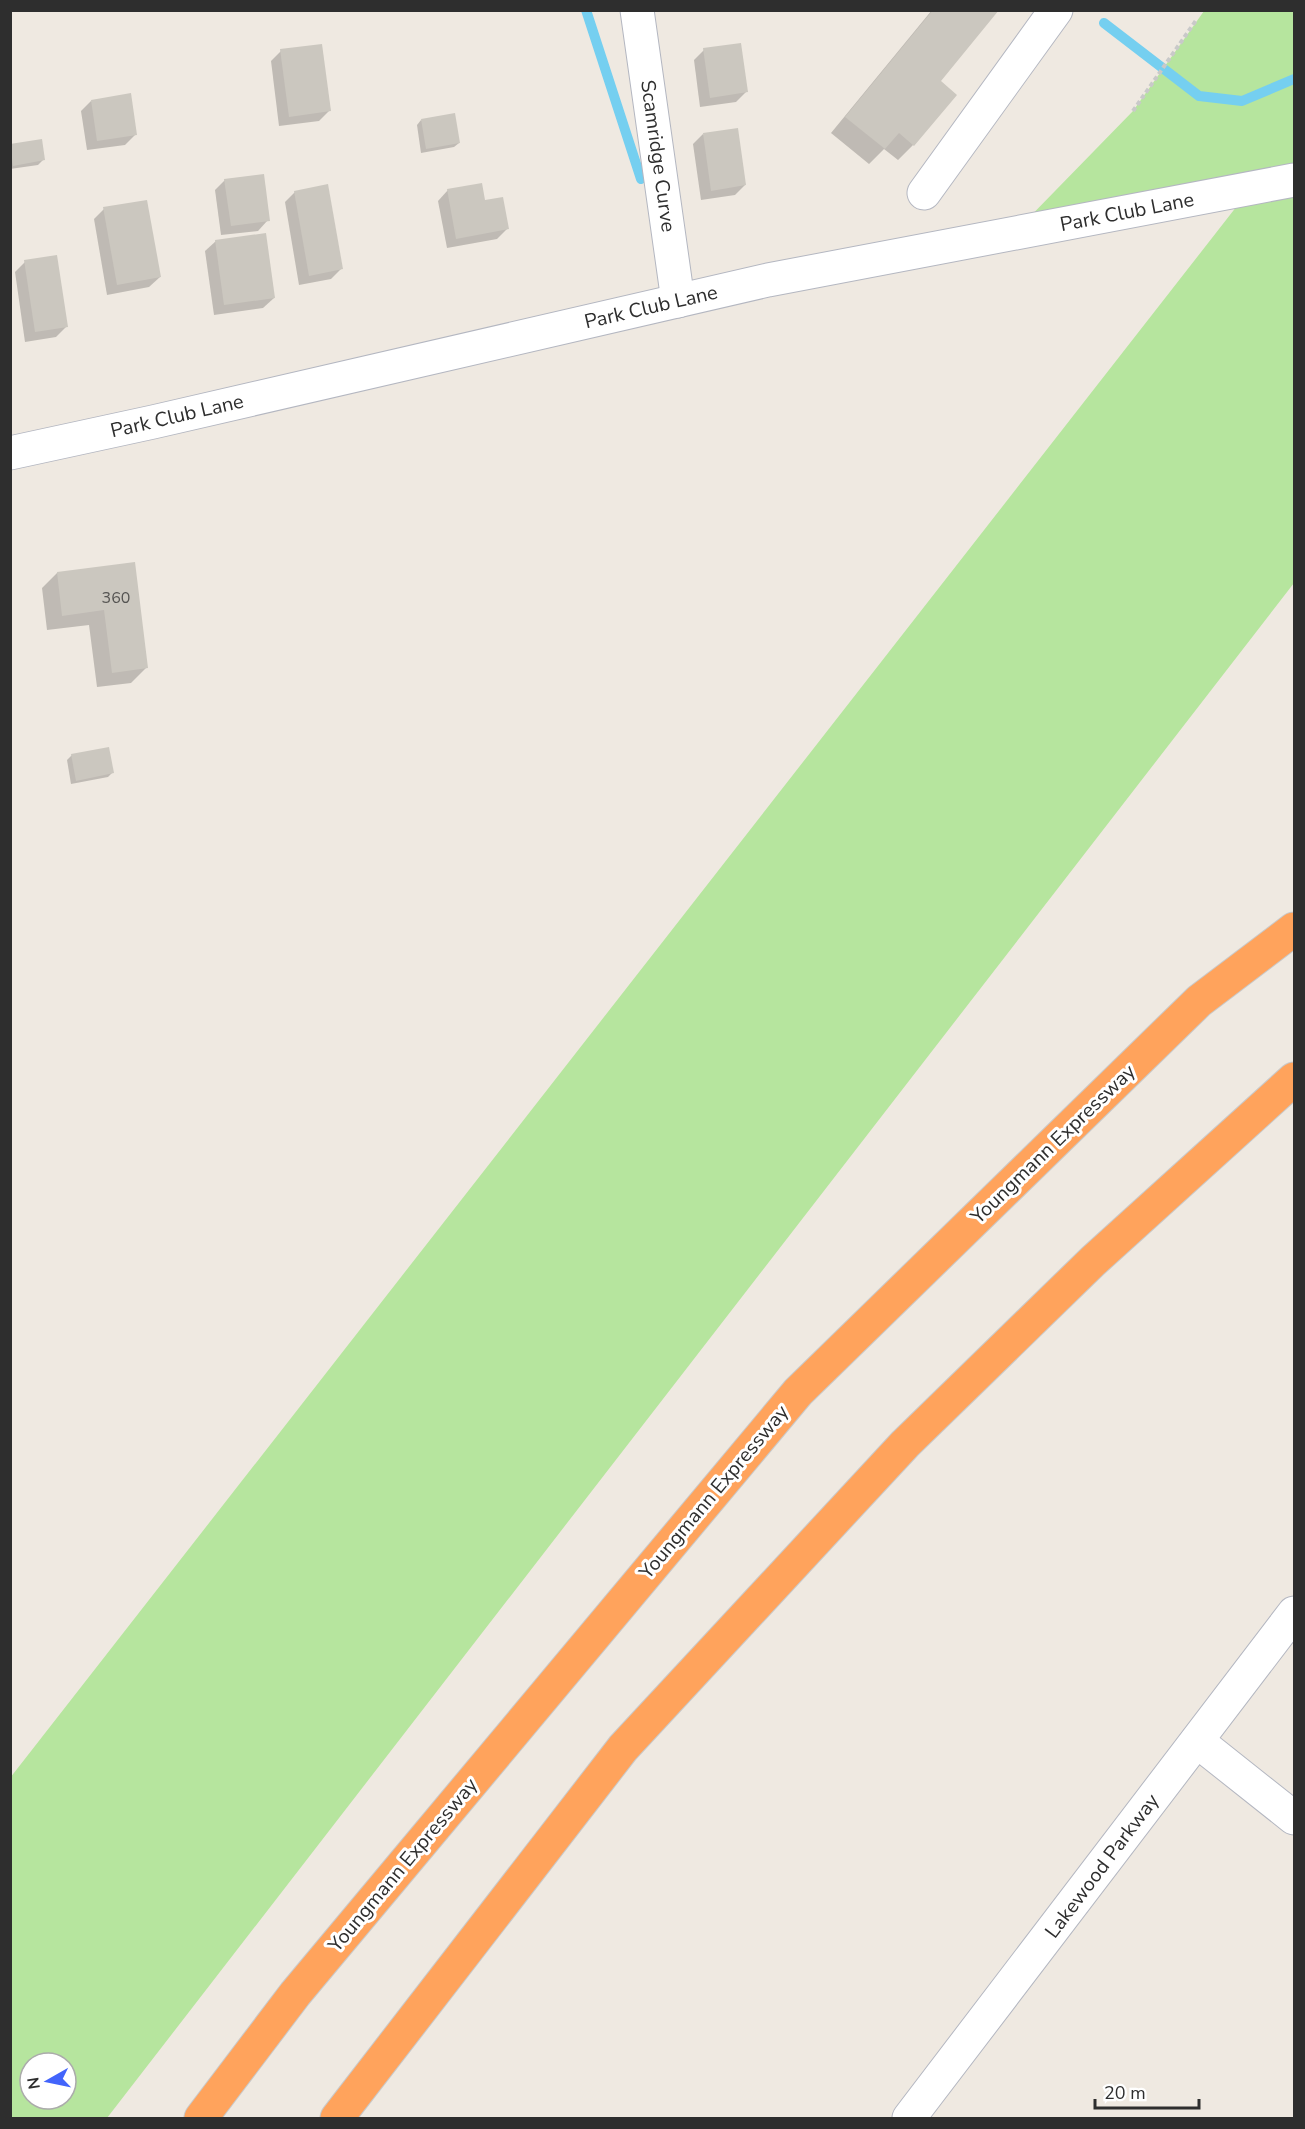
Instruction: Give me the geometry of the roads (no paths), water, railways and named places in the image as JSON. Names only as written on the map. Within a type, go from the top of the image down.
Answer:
[{"type":"highway","name":"Youngmann Expressway","points":[[201,2118],[295,1994],[798,1392],[1199,1001],[1294,929]]},
{"type":"highway","points":[[337,2118],[623,1748],[905,1444],[1093,1261],[1294,1079]]},
{"type":"street","name":"Scamridge Curve","points":[[637,10],[678,301]]},
{"type":"street","points":[[924,193],[1056,10]]},
{"type":"street","name":"Park Club Lane","points":[[10,453],[768,280],[1294,180]]},
{"type":"street","name":"Lakewood Parkway","points":[[909,2118],[1294,1613]]},
{"type":"street","points":[[1197,1741],[1294,1818]]},
{"type":"waterway","points":[[586,10],[641,179]]},
{"type":"waterway","points":[[1104,23],[1199,96],[1242,101],[1294,79]]}]
